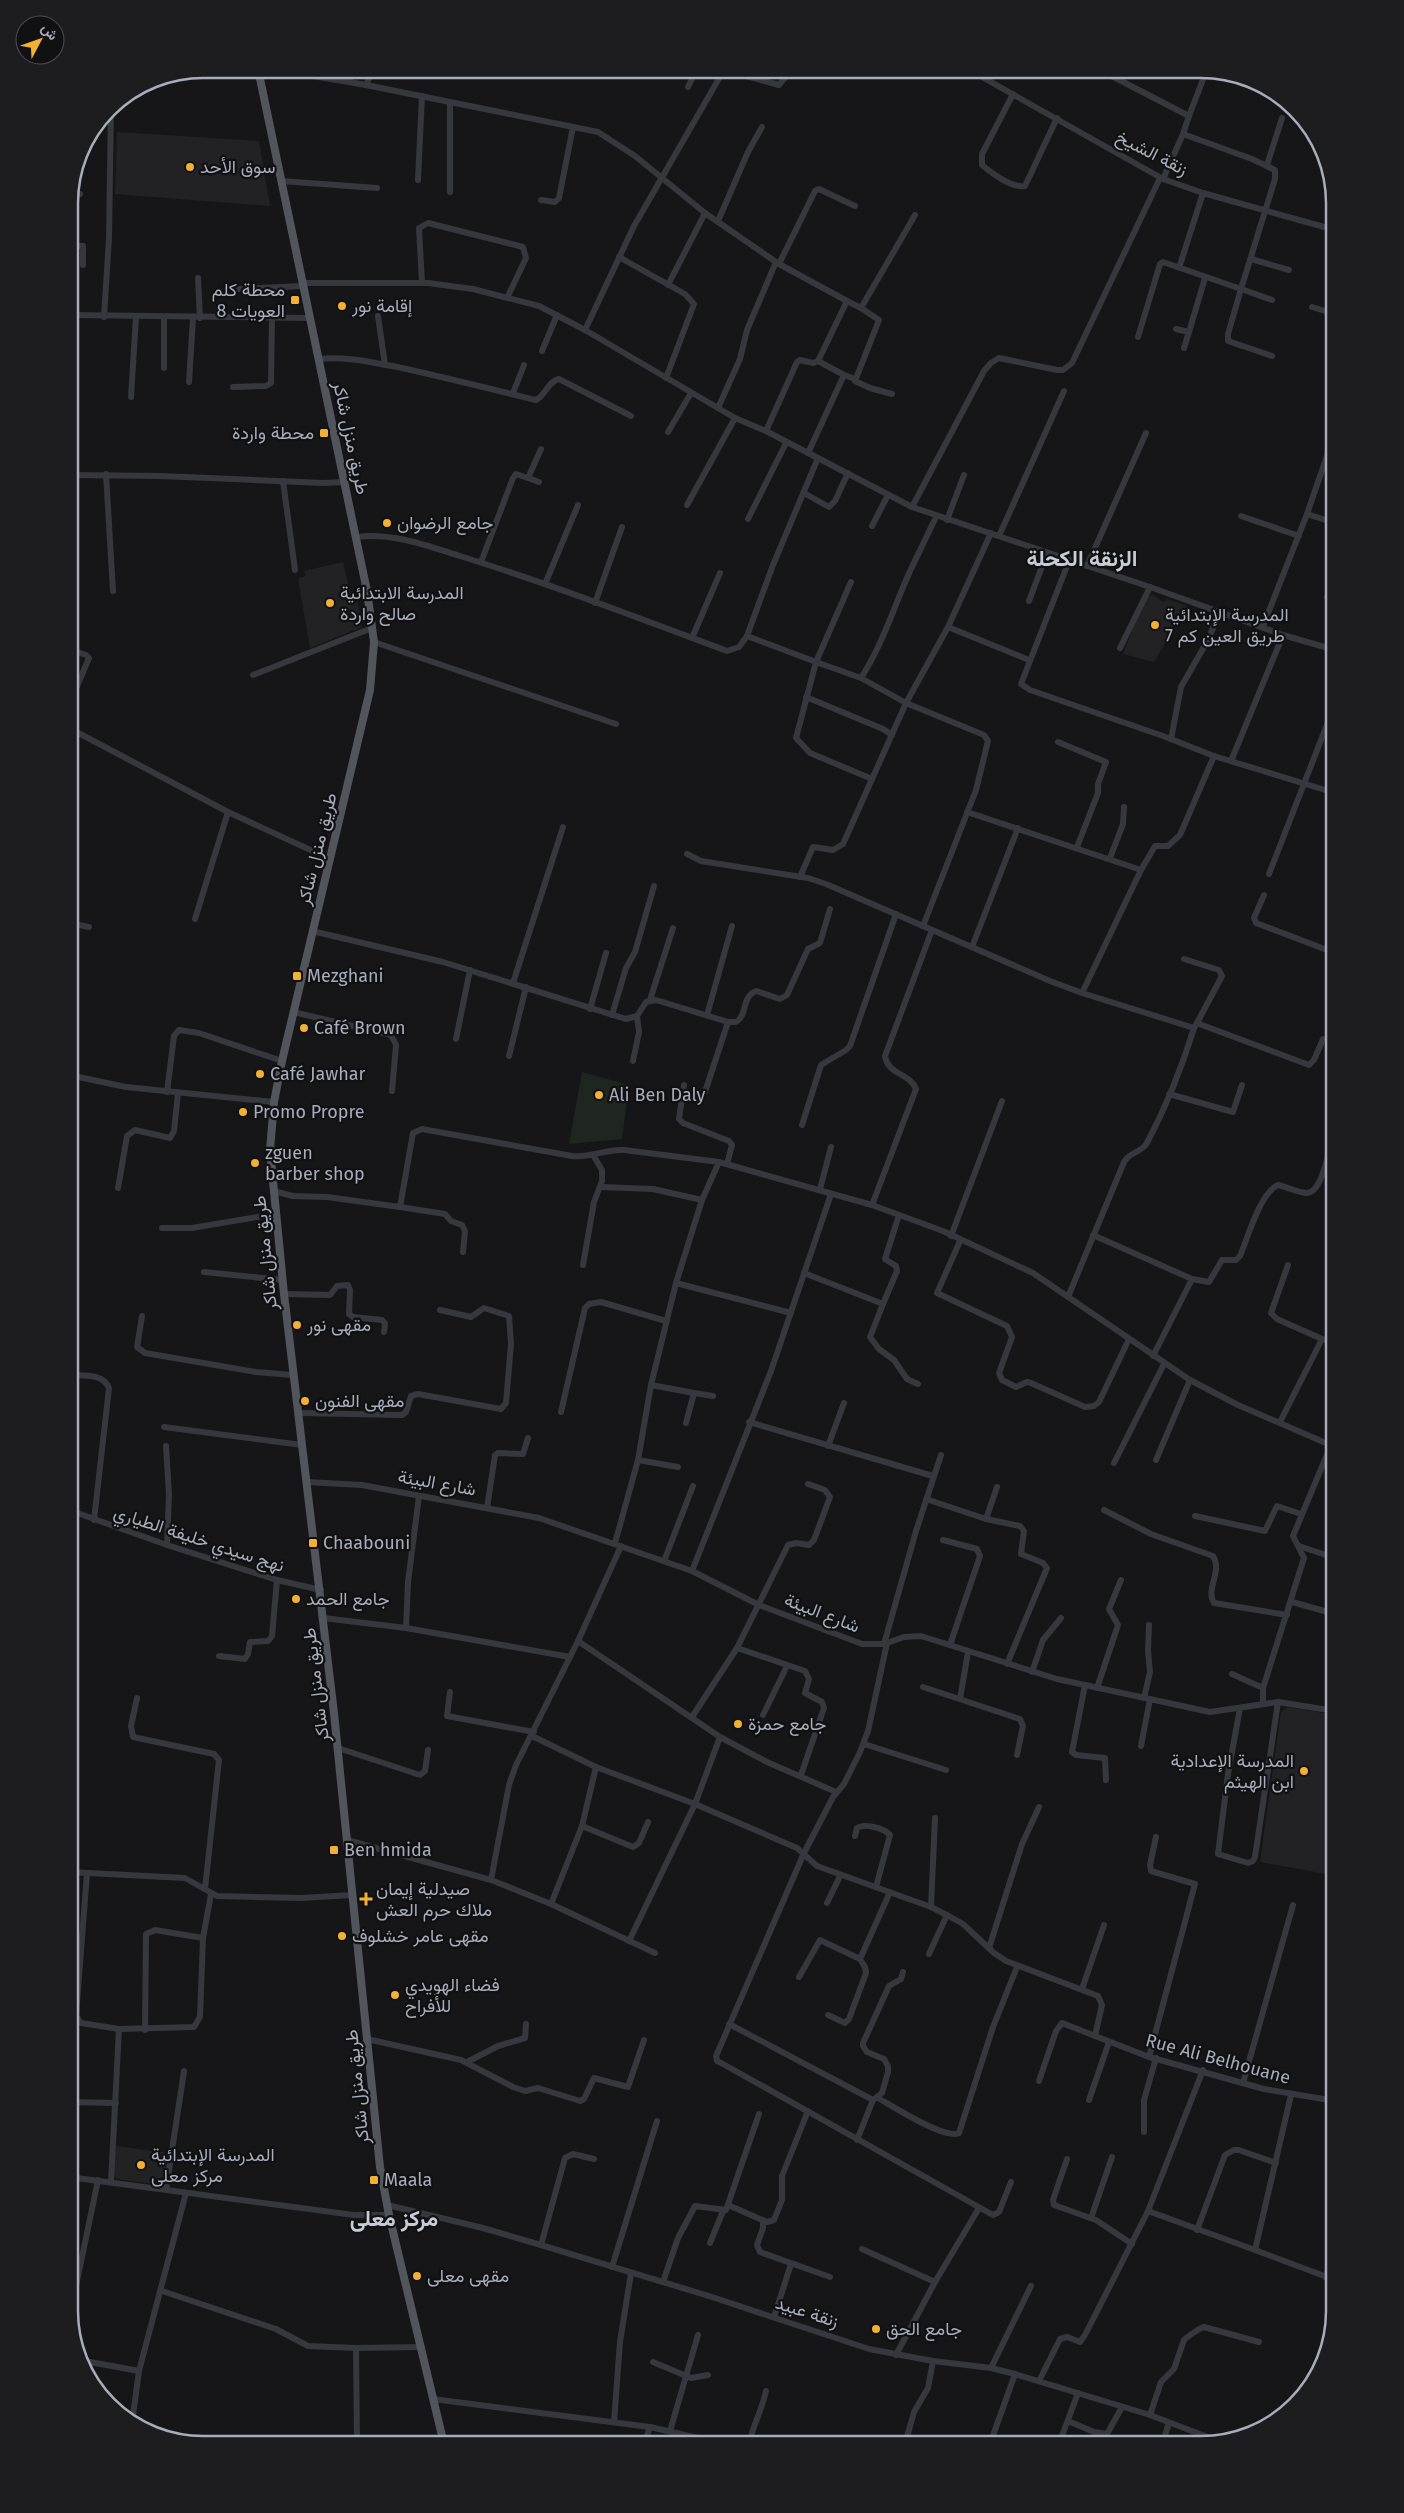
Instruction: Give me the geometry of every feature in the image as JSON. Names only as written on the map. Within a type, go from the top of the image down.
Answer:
[{"type":"main road","name":"طريق منزل شاكر","points":[[260,78],[345,482],[367,591],[374,642],[368,705],[312,930],[282,1061],[274,1102],[270,1150],[275,1214],[293,1375],[321,1590],[380,2167],[389,2215],[442,2435]]},
{"type":"street","points":[[326,78],[598,132],[618,143],[705,213],[778,263],[861,308],[879,320],[855,379]]},
{"type":"street","points":[[350,82],[351,78]]},
{"type":"street","points":[[366,85],[369,78]]},
{"type":"street","points":[[688,87],[692,78]]},
{"type":"street","points":[[585,330],[619,257],[719,78]]},
{"type":"street","points":[[753,78],[779,85],[785,78]]},
{"type":"street","name":"زنقة الشيخ","points":[[984,78],[1162,179],[1203,194],[1326,228]]},
{"type":"street","points":[[1115,78],[1189,116]]},
{"type":"street","points":[[912,507],[984,371],[991,363],[1003,358],[1063,370],[1072,363],[1183,134],[1204,78]]},
{"type":"street","points":[[1013,94],[982,154],[982,165],[993,174],[1014,184],[1026,186],[1057,118]]},
{"type":"street","points":[[418,180],[422,96]]},
{"type":"street","points":[[450,102],[450,192]]},
{"type":"street","points":[[104,317],[109,238],[111,117]]},
{"type":"street","points":[[1267,165],[1282,118]]},
{"type":"street","points":[[541,200],[555,202],[559,198],[574,127]]},
{"type":"street","points":[[718,221],[748,152],[762,127]]},
{"type":"street","points":[[1183,134],[1267,165],[1274,168],[1276,172],[1228,334],[1228,341],[1272,356]]},
{"type":"street","points":[[281,181],[378,188]]},
{"type":"street","points":[[718,408],[740,360],[747,330],[778,263],[817,190],[855,206]]},
{"type":"street","points":[[1179,268],[1203,194]]},
{"type":"street","points":[[668,285],[705,213]]},
{"type":"street","points":[[861,308],[915,215]]},
{"type":"street","points":[[422,283],[420,228],[428,223],[523,247],[526,258],[508,296]]},
{"type":"street","points":[[78,246],[83,246],[83,265]]},
{"type":"street","points":[[619,257],[685,294],[694,304],[666,378]]},
{"type":"street","points":[[1251,259],[1289,270]]},
{"type":"street","points":[[1138,337],[1160,264],[1163,262],[1272,300]]},
{"type":"street","points":[[198,278],[200,318]]},
{"type":"street","points":[[1184,348],[1205,278]]},
{"type":"street","points":[[239,289],[302,284],[422,283],[473,289],[508,296],[539,306],[585,330],[735,418],[766,431],[912,507],[936,517],[991,533],[1069,561],[1150,586],[1263,626],[1283,635],[1326,647]]},
{"type":"street","points":[[766,431],[797,362],[800,360],[813,364],[818,361],[847,301]]},
{"type":"street","points":[[1312,307],[1326,311]]},
{"type":"street","points":[[542,351],[557,315]]},
{"type":"street","points":[[78,316],[136,318],[309,318]]},
{"type":"street","points":[[378,316],[385,365]]},
{"type":"street","points":[[131,397],[136,318]]},
{"type":"street","points":[[164,318],[164,368]]},
{"type":"street","points":[[189,382],[192,318]]},
{"type":"street","points":[[233,387],[266,386],[271,383],[272,318]]},
{"type":"street","points":[[1176,329],[1189,332]]},
{"type":"street","points":[[318,358],[348,358],[385,365],[536,400],[542,396],[552,382],[559,379],[631,416]]},
{"type":"street","points":[[818,361],[870,388],[892,394]]},
{"type":"street","points":[[513,394],[524,366]]},
{"type":"street","points":[[808,453],[844,375]]},
{"type":"street","points":[[1000,536],[1064,391]]},
{"type":"street","points":[[668,432],[691,393]]},
{"type":"street","points":[[687,505],[735,418]]},
{"type":"street","points":[[1087,566],[1146,433]]},
{"type":"street","points":[[748,519],[786,443]]},
{"type":"street","points":[[528,478],[541,449]]},
{"type":"street","points":[[356,537],[379,536],[436,548],[545,584],[727,651],[739,647],[747,636],[772,565],[818,458]]},
{"type":"street","points":[[1263,626],[1307,514],[1326,459]]},
{"type":"street","points":[[804,493],[829,508],[835,501],[848,473]]},
{"type":"street","points":[[78,475],[106,474],[345,482]]},
{"type":"street","points":[[106,474],[113,591]]},
{"type":"street","points":[[481,562],[513,478],[518,474],[539,482]]},
{"type":"street","points":[[947,520],[964,475]]},
{"type":"street","points":[[283,481],[295,570]]},
{"type":"street","points":[[872,526],[888,495]]},
{"type":"street","points":[[545,584],[578,505]]},
{"type":"street","points":[[1307,514],[1326,520]]},
{"type":"street","points":[[1241,516],[1298,536]]},
{"type":"street","points":[[861,678],[889,624],[911,570],[936,517]]},
{"type":"street","points":[[595,603],[622,527]]},
{"type":"street","points":[[800,877],[813,847],[833,850],[843,844],[906,703],[948,626],[991,533]]},
{"type":"street","points":[[1028,601],[1047,553]]},
{"type":"street","points":[[1069,561],[1022,678],[1021,684],[1024,687],[1214,756],[1326,790]]},
{"type":"street","points":[[692,638],[720,573]]},
{"type":"street","points":[[851,582],[816,662],[796,735],[800,744],[810,753],[872,779]]},
{"type":"street","points":[[1120,648],[1150,586]]},
{"type":"street","points":[[1171,739],[1181,688],[1208,640],[1220,611]]},
{"type":"street","points":[[948,626],[1029,660]]},
{"type":"street","points":[[253,674],[372,628]]},
{"type":"street","points":[[1231,761],[1283,635]]},
{"type":"street","points":[[747,636],[861,678],[906,703],[984,735],[987,738],[988,747],[967,812],[923,926]]},
{"type":"street","points":[[374,642],[616,724]]},
{"type":"street","points":[[78,652],[89,658],[78,683]]},
{"type":"street","points":[[806,697],[875,725],[892,735]]},
{"type":"street","points":[[1269,874],[1326,728]]},
{"type":"street","points":[[78,733],[228,812],[330,860]]},
{"type":"street","points":[[1058,742],[1106,762],[1098,784],[1098,793],[1077,847]]},
{"type":"street","points":[[1082,993],[1141,870],[1155,846],[1168,846],[1180,835],[1214,756]]},
{"type":"street","points":[[1110,858],[1123,824],[1124,807]]},
{"type":"street","points":[[195,919],[228,812]]},
{"type":"street","points":[[967,812],[1077,847],[1141,870]]},
{"type":"street","points":[[514,983],[563,827]]},
{"type":"street","points":[[972,947],[1018,828]]},
{"type":"street","points":[[687,854],[701,861],[800,877],[826,884],[1082,993],[1195,1026],[1309,1065],[1314,1060],[1323,1039]]},
{"type":"street","points":[[612,1015],[626,968],[635,952],[654,886]]},
{"type":"street","points":[[1264,895],[1254,918],[1256,923],[1326,950]]},
{"type":"street","points":[[650,1000],[656,1000],[728,1022],[739,1020],[746,998],[752,992],[756,990],[780,999],[787,995],[808,949],[820,942],[830,909]]},
{"type":"street","points":[[802,1125],[821,1065],[850,1046],[896,914]]},
{"type":"street","points":[[78,925],[89,927]]},
{"type":"street","points":[[707,1015],[732,926]]},
{"type":"street","points":[[312,930],[470,970],[626,1019],[637,1016],[650,1000],[673,928]]},
{"type":"street","points":[[872,1205],[916,1089],[912,1082],[890,1069],[885,1056],[932,930]]},
{"type":"street","points":[[590,1009],[606,953]]},
{"type":"street","points":[[1068,1297],[1124,1162],[1127,1156],[1144,1147],[1169,1094],[1195,1026],[1222,976],[1219,970],[1184,959]]},
{"type":"street","points":[[456,1040],[470,970]]},
{"type":"street","points":[[510,1056],[526,987]]},
{"type":"street","points":[[293,1012],[385,1032],[393,1037],[396,1045],[392,1091]]},
{"type":"street","points":[[633,1061],[639,1032],[637,1016]]},
{"type":"street","points":[[706,1092],[728,1022]]},
{"type":"street","points":[[167,1092],[174,1036],[179,1030],[199,1034],[282,1061]]},
{"type":"street","points":[[78,1077],[126,1087],[230,1096],[274,1102]]},
{"type":"street","points":[[684,1085],[679,1119],[683,1123],[729,1141],[732,1146],[727,1164]]},
{"type":"street","points":[[1169,1094],[1233,1112],[1242,1085]]},
{"type":"street","points":[[118,1188],[127,1136],[135,1130],[170,1138],[174,1131],[178,1093]]},
{"type":"street","points":[[951,1236],[1002,1102]]},
{"type":"street","points":[[400,1207],[411,1138],[417,1129],[572,1156],[593,1156],[608,1151],[624,1150],[727,1164],[872,1205],[1018,1265],[1190,1380],[1238,1405],[1326,1443]]},
{"type":"street","points":[[820,1189],[831,1147]]},
{"type":"street","points":[[582,1265],[594,1202],[601,1187],[602,1170],[593,1156]]},
{"type":"street","points":[[1094,1235],[1192,1279],[1210,1282],[1222,1260],[1236,1260],[1240,1256],[1265,1197],[1272,1188],[1278,1185],[1307,1193],[1314,1190],[1319,1183],[1326,1161]]},
{"type":"street","points":[[491,1880],[509,1785],[516,1765],[578,1641],[618,1545],[638,1460],[651,1385],[676,1283],[702,1200],[719,1162]]},
{"type":"street","points":[[601,1187],[653,1189],[702,1200]]},
{"type":"street","points":[[274,1192],[294,1196],[328,1197],[444,1214],[452,1221],[462,1225],[465,1231],[463,1252]]},
{"type":"street","points":[[692,1571],[749,1422],[771,1371],[831,1194]]},
{"type":"street","points":[[162,1228],[192,1228],[275,1214]]},
{"type":"street","points":[[898,1216],[885,1259],[897,1267],[898,1271],[870,1338],[879,1349],[894,1360],[907,1379],[918,1384]]},
{"type":"street","points":[[960,1241],[937,1293],[1007,1326],[1012,1337],[999,1373],[1002,1380],[1016,1387],[1027,1382],[1031,1383],[1085,1406],[1094,1406],[1099,1402],[1129,1339]]},
{"type":"street","points":[[1288,1266],[1271,1313],[1277,1319],[1326,1340]]},
{"type":"street","points":[[204,1272],[282,1280]]},
{"type":"street","points":[[804,1273],[883,1304]]},
{"type":"street","points":[[1153,1356],[1192,1279]]},
{"type":"street","points":[[676,1283],[791,1313]]},
{"type":"street","points":[[284,1294],[330,1295],[337,1286],[348,1286],[350,1290],[349,1314],[353,1317],[382,1320],[385,1323],[384,1332]]},
{"type":"street","points":[[561,1412],[585,1308],[589,1304],[601,1302],[666,1321]]},
{"type":"street","points":[[298,1413],[402,1415],[406,1412],[411,1396],[418,1394],[503,1408],[506,1403],[511,1344],[509,1316],[484,1308],[471,1317],[440,1310]]},
{"type":"street","points":[[142,1316],[137,1348],[145,1353],[256,1372],[293,1375]]},
{"type":"street","points":[[1280,1422],[1322,1339]]},
{"type":"street","points":[[1114,1463],[1164,1364]]},
{"type":"street","points":[[78,1376],[100,1377],[109,1388],[94,1520]]},
{"type":"street","points":[[1156,1460],[1190,1380]]},
{"type":"street","points":[[651,1385],[713,1396]]},
{"type":"street","points":[[686,1423],[694,1393]]},
{"type":"street","points":[[828,1446],[844,1403]]},
{"type":"street","points":[[749,1422],[933,1476]]},
{"type":"street","points":[[164,1427],[302,1445]]},
{"type":"street","points":[[487,1508],[495,1455],[498,1453],[523,1454],[528,1438]]},
{"type":"street","points":[[166,1446],[169,1494],[167,1545]]},
{"type":"street","points":[[941,1456],[933,1476],[886,1644],[864,1744],[844,1784],[836,1792],[804,1854],[716,2056],[717,2061],[993,2215],[997,2214],[1011,2182]]},
{"type":"street","points":[[638,1460],[678,1468]]},
{"type":"street","points":[[1264,1703],[1264,1688],[1304,1558],[1293,1536],[1301,1514],[1326,1461]]},
{"type":"street","name":"شارع البيئة","points":[[306,1482],[362,1485],[528,1515],[692,1571],[759,1604],[862,1644],[886,1644],[913,1635],[1032,1672],[1210,1712],[1278,1702],[1326,1710]]},
{"type":"street","points":[[692,1717],[737,1648],[788,1545],[796,1543],[809,1546],[814,1540],[830,1497],[825,1490],[808,1484]]},
{"type":"street","points":[[664,1561],[693,1486]]},
{"type":"street","points":[[986,1519],[997,1487]]},
{"type":"street","points":[[406,1628],[408,1582],[419,1496]]},
{"type":"street","points":[[926,1500],[986,1519],[1020,1526],[1024,1531],[1021,1554],[1043,1563],[1047,1570],[1007,1664]]},
{"type":"street","points":[[1195,1516],[1265,1532],[1277,1506],[1301,1514]]},
{"type":"street","points":[[1104,1510],[1151,1534],[1212,1556],[1217,1565],[1211,1597],[1214,1603],[1287,1616]]},
{"type":"street","name":"نهج سيدي خليفة الطياري","points":[[78,1513],[167,1545],[277,1580],[321,1590]]},
{"type":"street","points":[[943,1540],[977,1549],[980,1556],[950,1645]]},
{"type":"street","points":[[1298,1545],[1326,1555]]},
{"type":"street","points":[[219,1656],[241,1660],[247,1657],[250,1642],[268,1640],[272,1636],[277,1580]]},
{"type":"street","points":[[1097,1688],[1118,1625],[1109,1609],[1121,1580]]},
{"type":"street","points":[[1292,1602],[1326,1611]]},
{"type":"street","points":[[323,1618],[406,1628],[570,1657]]},
{"type":"street","points":[[1032,1672],[1043,1640],[1061,1618]]},
{"type":"street","points":[[1141,1746],[1150,1672],[1148,1651],[1149,1625]]},
{"type":"street","points":[[578,1641],[720,1736],[767,1762],[801,1775],[836,1792]]},
{"type":"street","points":[[737,1648],[807,1673],[809,1679],[805,1693],[824,1704],[801,1775]]},
{"type":"street","points":[[960,1698],[968,1652]]},
{"type":"street","points":[[764,1715],[787,1666]]},
{"type":"street","points":[[1232,1674],[1264,1688]]},
{"type":"street","points":[[1084,1685],[1072,1752],[1076,1755],[1104,1758],[1106,1780]]},
{"type":"street","points":[[923,1687],[1020,1719],[1023,1726],[1017,1755]]},
{"type":"street","points":[[450,1692],[447,1716],[533,1734],[596,1767],[695,1804],[797,1848],[812,1863],[840,1876],[876,1886],[947,1915],[963,1924],[989,1948],[1017,1967],[1098,1996],[1101,2001],[1095,2036]]},
{"type":"street","points":[[137,1698],[131,1726],[133,1737],[137,1740],[214,1754],[219,1760],[205,1889]]},
{"type":"street","points":[[1240,1708],[1228,1774],[1218,1852],[1220,1856],[1248,1863],[1253,1861],[1255,1857],[1278,1702]]},
{"type":"street","points":[[629,1941],[695,1804],[720,1736]]},
{"type":"street","points":[[864,1744],[946,1770]]},
{"type":"street","points":[[338,1748],[420,1775],[425,1771],[428,1750]]},
{"type":"street","points":[[551,1904],[582,1826],[596,1767]]},
{"type":"street","points":[[989,1948],[1022,1844],[1039,1807]]},
{"type":"street","points":[[931,1907],[935,1818]]},
{"type":"street","points":[[582,1826],[633,1847],[639,1843],[648,1822]]},
{"type":"street","points":[[855,1836],[858,1828],[864,1826],[886,1831],[890,1835],[876,1886]]},
{"type":"street","points":[[1144,2132],[1144,2100],[1194,1884],[1152,1870],[1150,1865],[1156,1837]]},
{"type":"street","points":[[347,1840],[491,1880],[551,1904],[656,1953]]},
{"type":"street","points":[[78,1873],[185,1878],[217,1896],[301,1898],[353,1896]]},
{"type":"street","points":[[78,1987],[86,1873]]},
{"type":"street","points":[[827,1903],[840,1876]]},
{"type":"street","points":[[860,1960],[890,1892]]},
{"type":"street","points":[[78,2019],[81,2023],[119,2029],[191,2029],[198,2024],[200,2017],[202,1938],[211,1894]]},
{"type":"street","points":[[1243,2083],[1293,1905]]},
{"type":"street","points":[[929,1954],[947,1915]]},
{"type":"street","points":[[1082,1989],[1104,1925]]},
{"type":"street","points":[[145,2030],[146,1934],[155,1930],[202,1938]]},
{"type":"street","points":[[799,1978],[820,1940],[860,1960],[865,1967],[866,1973],[847,2022],[828,2015]]},
{"type":"street","points":[[729,2024],[950,2135],[959,2133],[993,2027],[1017,1967]]},
{"type":"street","points":[[857,2140],[875,2099],[884,2088],[888,2066],[884,2059],[867,2052],[863,2046],[888,1989],[900,1979],[903,1972]]},
{"type":"street","name":"Rue Ali Belhouane","points":[[1039,2081],[1056,2032],[1062,2023],[1153,2057],[1291,2095],[1326,2100]]},
{"type":"street","points":[[467,2062],[498,2046],[525,2038],[526,2024]]},
{"type":"street","points":[[111,2182],[119,2029]]},
{"type":"street","points":[[367,2039],[467,2062],[513,2088],[525,2091],[538,2088],[580,2102],[584,2099],[594,2078],[628,2086],[644,2040]]},
{"type":"street","points":[[1089,2100],[1109,2042]]},
{"type":"street","points":[[1040,2381],[1060,2339],[1067,2337],[1080,2342],[1083,2339],[1148,2211],[1203,2070]]},
{"type":"street","points":[[166,2190],[184,2071]]},
{"type":"street","points":[[1256,2250],[1291,2095]]},
{"type":"street","points":[[78,2102],[116,2103]]},
{"type":"street","points":[[728,2205],[772,2222],[781,2208],[782,2176],[808,2111]]},
{"type":"street","points":[[710,2243],[723,2211],[726,2210],[728,2205],[759,2114]]},
{"type":"street","points":[[612,2267],[657,2121]]},
{"type":"street","points":[[1197,2230],[1226,2155],[1234,2150],[1239,2150],[1276,2163]]},
{"type":"street","points":[[541,2245],[565,2158],[573,2154],[594,2159]]},
{"type":"street","points":[[1091,2218],[1112,2157]]},
{"type":"street","points":[[1066,2159],[1053,2200],[1054,2205],[1091,2218],[1132,2244]]},
{"type":"street","points":[[78,2178],[354,2214],[389,2215]]},
{"type":"street","points":[[78,2276],[98,2180]]},
{"type":"street","points":[[133,2415],[139,2371],[162,2291],[186,2193]]},
{"type":"street","points":[[663,2282],[678,2238],[695,2206],[701,2205],[723,2211]]},
{"type":"street","name":"زنقة عبيد","points":[[387,2206],[483,2228],[541,2245],[663,2282],[869,2349],[933,2362],[991,2368],[1040,2381],[1150,2415],[1203,2436]]},
{"type":"street","points":[[896,2355],[935,2282],[979,2208]]},
{"type":"street","points":[[1148,2211],[1256,2250],[1326,2278]]},
{"type":"street","points":[[763,2220],[763,2228],[757,2245],[760,2252],[830,2278]]},
{"type":"street","points":[[862,2249],[935,2282]]},
{"type":"street","points":[[774,2318],[791,2264]]},
{"type":"street","points":[[614,2422],[620,2342],[631,2273]]},
{"type":"street","points":[[991,2368],[1031,2286]]},
{"type":"street","points":[[162,2291],[276,2329],[308,2346],[356,2348],[421,2347]]},
{"type":"street","points":[[1150,2415],[1161,2382],[1174,2369],[1184,2340],[1194,2335],[1199,2328],[1204,2327],[1259,2342]]},
{"type":"street","points":[[670,2431],[698,2335]]},
{"type":"street","points":[[356,2348],[357,2435]]},
{"type":"street","points":[[89,2362],[139,2371]]},
{"type":"street","points":[[653,2362],[686,2377],[692,2378],[708,2375]]},
{"type":"street","points":[[907,2436],[914,2412],[926,2392],[933,2362]]},
{"type":"street","points":[[993,2436],[1015,2374]]},
{"type":"street","points":[[751,2436],[753,2426],[762,2408],[766,2391]]},
{"type":"street","points":[[1062,2436],[1078,2393]]},
{"type":"street","points":[[433,2399],[650,2427],[689,2435]]},
{"type":"street","points":[[1068,2421],[1094,2432],[1107,2434],[1122,2407]]},
{"type":"street","points":[[1165,2436],[1169,2423]]},
{"type":"street","points":[[647,2435],[650,2427]]},
{"type":"shaded area","name":"سوق الأحد","points":[[117,132],[259,141],[270,206],[115,194]]},
{"type":"shaded area","name":"المدرسة الابتدائية صالح واردة","points":[[343,562],[351,597],[357,600],[362,627],[310,648],[298,578],[306,576],[304,571]]},
{"type":"shaded area","name":"المدرسة الإبتدائية طريق العين كم 7","points":[[1153,595],[1163,602],[1167,599],[1187,606],[1154,662],[1123,654],[1146,597]]},
{"type":"shaded area","points":[[582,1072],[629,1085],[622,1139],[569,1144]]},
{"type":"shaded area","name":"المدرسة الإعدادية ابن الهيثم","points":[[1288,1707],[1326,1713],[1326,1874],[1260,1862],[1281,1712]]},
{"type":"shaded area","name":"المدرسة الإبتدائية مركز معلى","points":[[116,2146],[170,2153],[165,2183],[161,2182],[160,2185],[117,2179],[114,2176]]},
{"type":"place","name":"سوق الأحد","points":[[190,167]]},
{"type":"place","name":"محطة كلم 8 العويات","points":[[295,300]]},
{"type":"place","name":"إقامة نور","points":[[342,306]]},
{"type":"place","name":"محطة واردة","points":[[324,433]]},
{"type":"place","name":"جامع الرضوان","points":[[387,523]]},
{"type":"place","name":"المدرسة الابتدائية صالح واردة","points":[[330,603]]},
{"type":"place","name":"المدرسة الإبتدائية طريق العين كم 7","points":[[1155,625]]},
{"type":"place","name":"Mezghani","points":[[297,976]]},
{"type":"place","name":"Café Brown","points":[[304,1028]]},
{"type":"place","name":"Café Jawhar","points":[[260,1074]]},
{"type":"place","name":"Ali Ben Daly","points":[[599,1095]]},
{"type":"place","name":"Promo Propre","points":[[243,1112]]},
{"type":"place","name":"zguen barber shop","points":[[255,1163]]},
{"type":"place","name":"مقهى نور","points":[[297,1325]]},
{"type":"place","name":"مقهى الفنون","points":[[305,1401]]},
{"type":"place","name":"Chaabouni","points":[[313,1543]]},
{"type":"place","name":"جامع الحمد","points":[[296,1599]]},
{"type":"place","name":"جامع حمزة","points":[[738,1724]]},
{"type":"place","name":"المدرسة الإعدادية ابن الهيثم","points":[[1304,1771]]},
{"type":"place","name":"Ben hmida","points":[[334,1850]]},
{"type":"place","name":"صيدلية إيمان ملاك حرم العش","points":[[366,1899]]},
{"type":"place","name":"مقهى عامر خشلوف","points":[[342,1936]]},
{"type":"place","name":"فضاء الهويدي للأفراح","points":[[395,1995]]},
{"type":"place","name":"المدرسة الإبتدائية مركز معلى","points":[[141,2165]]},
{"type":"place","name":"Maala","points":[[374,2180]]},
{"type":"place","name":"مقهى معلى","points":[[417,2276]]},
{"type":"place","name":"جامع الحق","points":[[876,2329]]},
{"type":"district","name":"الزنقة الكحلة","points":[[1082,558]]},
{"type":"district","name":"مركز معلى","points":[[394,2218]]}]
